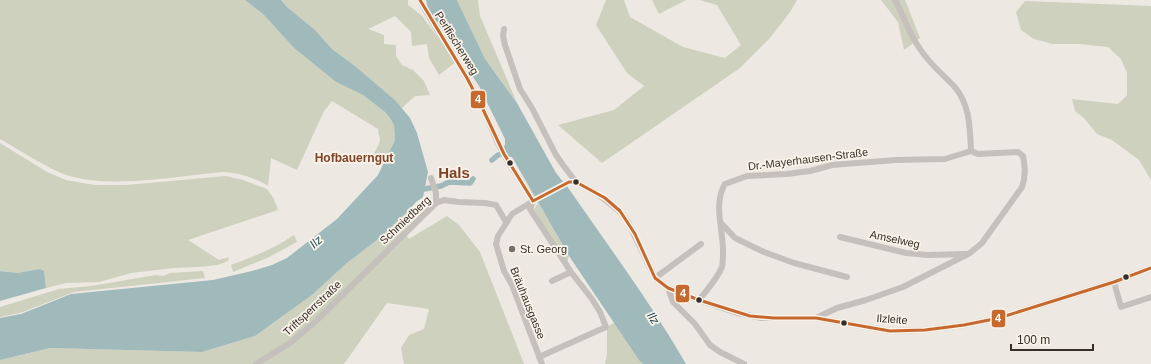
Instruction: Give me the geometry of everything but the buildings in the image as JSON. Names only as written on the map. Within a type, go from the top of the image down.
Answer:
[{"type":"street","name":"Perlfischerweg","points":[[420,0],[430,19],[449,47],[473,88],[486,114],[499,146],[533,201]]},
{"type":"street","points":[[816,318],[837,308],[903,287],[970,253],[982,243],[1022,187],[1025,180],[1026,171],[1023,156],[1018,152],[978,154],[970,152],[968,117],[965,105],[956,90],[930,63],[919,49],[894,0]]},
{"type":"street","points":[[504,29],[503,36],[505,45],[520,89],[532,108],[556,155],[576,182],[596,193],[620,211],[628,222],[654,278],[668,288],[673,302],[696,324],[710,345],[720,352],[744,364]]},
{"type":"street","name":"Dr.-Mayerhausen-Straße","points":[[699,300],[713,282],[722,266],[723,246],[719,205],[721,191],[725,184],[747,176],[787,174],[810,171],[832,165],[896,160],[945,159],[970,152]]},
{"type":"street","points":[[432,181],[436,193],[436,203]]},
{"type":"street","name":"Bräuhausgasse","points":[[542,364],[512,285],[504,271],[496,244],[498,236],[512,214],[569,182],[576,182]]},
{"type":"street","name":"Schmiedberg","points":[[377,260],[436,203],[444,200],[496,205],[506,222]]},
{"type":"street","points":[[533,201],[530,209],[570,272],[592,298],[606,327],[539,357]]},
{"type":"street","points":[[721,223],[735,238],[764,252],[794,263],[847,277]]},
{"type":"street","name":"Amselweg","points":[[840,236],[906,253],[928,255],[970,253]]},
{"type":"street","points":[[654,278],[701,244]]},
{"type":"street","name":"Triftsperrstraße","points":[[256,364],[290,343],[317,320],[377,260]]},
{"type":"street","name":"Ilzleite","points":[[668,288],[737,313],[761,318],[816,318],[890,331],[925,330],[964,326],[999,318],[1114,282],[1151,268]]},
{"type":"street","points":[[552,281],[570,272]]},
{"type":"street","points":[[1114,282],[1121,307],[1151,297]]},
{"type":"green space","points":[[0,0],[245,0],[264,15],[294,48],[336,82],[363,95],[385,112],[394,125],[395,140],[383,165],[376,163],[374,160],[374,154],[380,142],[378,129],[332,101],[324,111],[297,170],[271,158],[268,186],[246,176],[223,172],[139,181],[95,181],[76,178],[59,172],[36,161],[0,139]]},
{"type":"green space","points":[[281,0],[408,0],[408,5],[422,16],[456,62],[439,75],[429,58],[427,44],[412,46],[411,32],[395,16],[368,29],[384,35],[384,44],[396,45],[396,56],[402,65],[413,70],[424,81],[430,95],[415,96],[401,109],[395,100],[355,66],[332,49],[315,30],[287,7]]},
{"type":"green space","points":[[457,0],[478,0],[480,16],[517,103],[485,59]]},
{"type":"green space","points":[[606,0],[624,0],[630,17],[683,47],[725,58],[741,45],[717,5],[699,0],[797,0],[790,12],[770,38],[740,68],[602,163],[558,125],[614,110],[644,86],[627,73],[596,25]]},
{"type":"green space","points":[[652,0],[686,0],[659,14]]},
{"type":"green space","points":[[881,0],[905,0],[920,38],[904,50],[898,22]]},
{"type":"green space","points":[[1025,1],[1151,6],[1151,180],[1139,160],[1112,140],[1097,134],[1084,118],[1075,111],[1072,99],[1118,104],[1127,95],[1127,73],[1121,59],[1108,47],[1079,44],[1053,44],[1034,39],[1021,30],[1016,12]]},
{"type":"green space","points":[[0,143],[47,172],[66,180],[94,185],[126,185],[226,176],[243,180],[267,189],[274,199],[278,210],[188,240],[219,260],[229,257],[228,261],[218,265],[131,273],[99,282],[66,283],[46,288],[44,272],[40,269],[17,273],[0,271]]},
{"type":"green space","points":[[538,203],[569,256],[566,265],[534,209]]},
{"type":"green space","points":[[408,211],[411,223],[403,231],[409,239],[447,216],[459,225],[480,252],[524,364],[404,364],[401,348],[409,335],[424,329],[429,309],[387,303],[344,364],[0,364],[0,360],[50,348],[202,352],[255,336],[312,295],[347,263],[377,240]]},
{"type":"green space","points":[[294,235],[297,242],[267,258],[233,272],[231,265],[264,252]]},
{"type":"green space","points":[[203,271],[205,278],[74,292],[20,313],[0,317],[0,307],[59,289],[91,286],[156,275],[163,276],[170,273]]},
{"type":"green space","points":[[615,322],[643,364],[605,364],[607,354],[607,327]]},
{"type":"water","name":"Ilz","points":[[245,0],[281,0],[287,7],[315,30],[332,49],[355,66],[395,100],[410,118],[417,133],[428,172],[423,197],[377,240],[347,263],[312,295],[255,336],[202,352],[50,348],[0,360],[0,318],[21,314],[71,294],[213,280],[272,265],[287,258],[337,219],[378,175],[395,140],[394,125],[390,118],[385,112],[363,95],[336,82],[294,48],[264,15]]},
{"type":"water","name":"Ilz","points":[[426,0],[457,0],[485,59],[517,103],[556,173],[569,189],[659,319],[686,364],[643,364],[639,360],[569,256],[512,157],[506,157],[501,148],[505,145],[505,139],[479,86],[428,9]]},
{"type":"water","points":[[40,269],[44,271],[46,288],[0,301],[0,271],[17,273]]},
{"type":"waterway","points":[[492,160],[498,155],[507,152]]},
{"type":"waterway","points":[[418,190],[441,186],[449,182],[470,183],[473,179]]},
{"type":"transit line","name":"4","points":[[420,0],[467,78],[504,154],[533,201]]},
{"type":"transit line","name":"4","points":[[533,201],[569,182],[576,182]]},
{"type":"transit line","name":"4","points":[[576,182],[605,198],[620,211],[635,234],[655,278],[668,288],[699,300],[750,316],[774,318],[816,318],[890,331],[925,330],[964,325],[999,318],[1114,282],[1151,268]]},
{"type":"place","name":"St. Georg","points":[[512,249]]},
{"type":"district","name":"Hofbauerngut","points":[[354,158]]},
{"type":"district","name":"Hals","points":[[454,172]]}]
